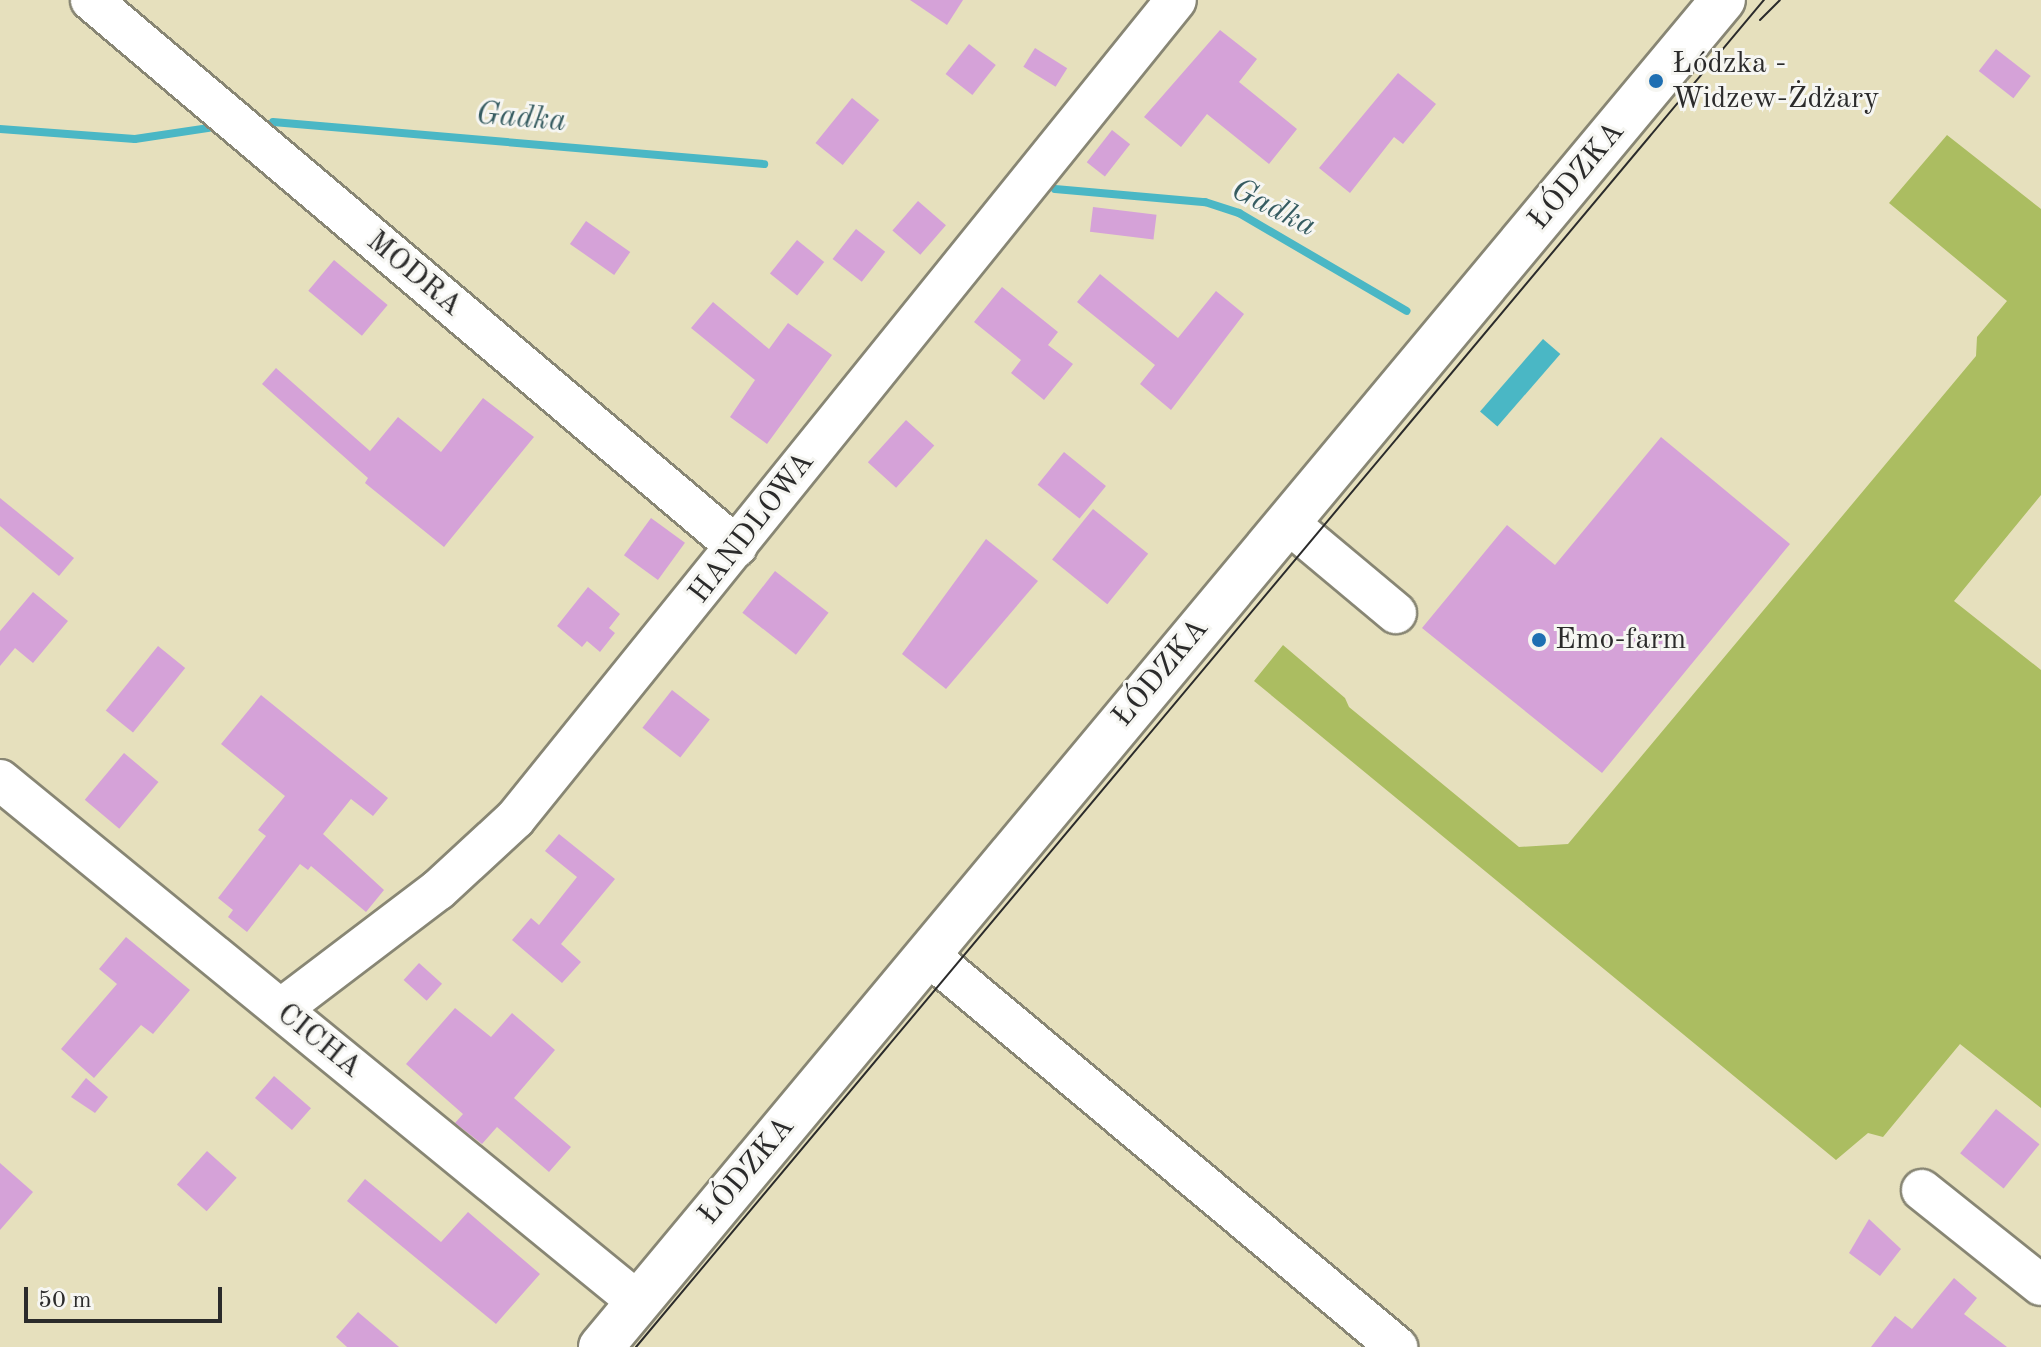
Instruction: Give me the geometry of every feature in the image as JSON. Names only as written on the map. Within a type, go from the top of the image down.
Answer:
[{"type":"main road","name":"ŁÓDZKA","points":[[601,1347],[1723,0]]},
{"type":"street","name":"MODRA","points":[[91,0],[737,547]]},
{"type":"street","name":"HANDLOWA","points":[[281,1009],[482,853],[737,547],[1176,0]]},
{"type":"street","points":[[1287,522],[1396,613]]},
{"type":"street","name":"CICHA","points":[[0,780],[638,1302]]},
{"type":"street","points":[[927,954],[1397,1347]]},
{"type":"street","points":[[1922,1190],[2041,1285]]},
{"type":"green space","points":[[1947,135],[2041,209],[2041,495],[1954,601],[2041,670],[2041,1108],[1960,1044],[1883,1137],[1868,1133],[1836,1160],[1254,681],[1283,645],[1345,698],[1349,707],[1519,847],[1568,844],[1976,356],[1977,337],[2007,301],[1889,203]]},
{"type":"water","points":[[1543,339],[1560,354],[1497,427],[1480,411]]},
{"type":"building","points":[[910,0],[963,0],[947,25]]},
{"type":"building","points":[[1220,30],[1257,59],[1239,82],[1297,129],[1269,164],[1207,114],[1181,147],[1144,117]]},
{"type":"building","points":[[969,44],[996,65],[972,95],[946,74]]},
{"type":"building","points":[[1035,48],[1067,68],[1056,87],[1023,67]]},
{"type":"building","points":[[1996,49],[2031,76],[2013,98],[1979,71]]},
{"type":"building","points":[[1398,73],[1436,104],[1403,144],[1394,137],[1350,193],[1319,168]]},
{"type":"building","points":[[852,98],[879,120],[843,165],[815,143]]},
{"type":"building","points":[[1112,130],[1130,144],[1105,176],[1087,162]]},
{"type":"building","points":[[918,201],[946,225],[920,255],[892,230]]},
{"type":"building","points":[[1093,207],[1157,215],[1153,240],[1090,232]]},
{"type":"building","points":[[586,221],[630,252],[614,275],[570,244]]},
{"type":"building","points":[[856,229],[885,252],[862,282],[833,259]]},
{"type":"building","points":[[797,240],[824,262],[797,295],[770,273]]},
{"type":"building","points":[[334,260],[388,305],[362,336],[308,291]]},
{"type":"building","points":[[1100,274],[1178,338],[1216,291],[1244,314],[1171,410],[1140,384],[1155,365],[1077,302]]},
{"type":"building","points":[[1002,287],[1058,332],[1048,345],[1073,364],[1044,400],[1011,373],[1021,360],[974,322]]},
{"type":"building","points":[[713,302],[769,349],[788,323],[832,355],[767,444],[730,417],[755,380],[691,328]]},
{"type":"building","points":[[276,368],[370,451],[398,417],[441,452],[483,398],[534,437],[444,547],[365,483],[368,478],[262,384]]},
{"type":"building","points":[[906,420],[934,445],[896,488],[868,462]]},
{"type":"building","points":[[1661,437],[1790,544],[1602,773],[1422,628],[1507,525],[1555,565]]},
{"type":"building","points":[[1064,452],[1106,486],[1080,519],[1038,485]]},
{"type":"building","points":[[0,498],[74,558],[59,576],[0,526]]},
{"type":"building","points":[[1093,509],[1148,554],[1107,604],[1052,560]]},
{"type":"building","points":[[651,518],[685,543],[658,580],[624,555]]},
{"type":"building","points":[[986,539],[1038,581],[946,689],[902,654]]},
{"type":"building","points":[[775,571],[829,613],[796,655],[742,613]]},
{"type":"building","points":[[588,587],[620,614],[609,628],[615,633],[600,652],[587,641],[582,647],[557,626]]},
{"type":"building","points":[[33,592],[68,621],[33,663],[15,648],[0,666],[0,631]]},
{"type":"building","points":[[158,646],[185,668],[133,733],[106,711]]},
{"type":"building","points":[[672,690],[710,720],[680,757],[642,728]]},
{"type":"building","points":[[261,695],[388,798],[373,816],[351,799],[323,834],[384,890],[366,912],[311,866],[308,870],[300,864],[247,932],[228,917],[233,910],[218,898],[266,836],[258,830],[285,796],[221,744]]},
{"type":"building","points":[[124,753],[158,782],[119,829],[85,800]]},
{"type":"building","points":[[559,834],[615,879],[561,944],[581,962],[562,983],[512,940],[531,918],[539,925],[577,877],[545,851]]},
{"type":"building","points":[[126,937],[190,990],[153,1034],[141,1025],[94,1078],[61,1049],[117,984],[99,969]]},
{"type":"building","points":[[419,963],[442,984],[427,1001],[404,980]]},
{"type":"building","points":[[455,1008],[491,1037],[512,1013],[555,1050],[514,1098],[571,1147],[549,1172],[497,1127],[482,1144],[455,1123],[463,1114],[406,1064]]},
{"type":"building","points":[[274,1076],[311,1108],[292,1130],[255,1098]]},
{"type":"building","points":[[86,1078],[108,1097],[95,1113],[71,1097]]},
{"type":"building","points":[[1996,1109],[2040,1144],[2004,1189],[1960,1153]]},
{"type":"building","points":[[207,1151],[237,1178],[207,1211],[177,1184]]},
{"type":"building","points":[[0,1163],[33,1192],[0,1230]]},
{"type":"building","points":[[365,1179],[441,1242],[468,1212],[540,1274],[496,1324],[347,1201]]},
{"type":"building","points":[[1869,1219],[1901,1249],[1880,1276],[1849,1253]]},
{"type":"building","points":[[1954,1278],[1977,1298],[1964,1314],[2007,1347],[1871,1347],[1895,1316],[1912,1329]]},
{"type":"building","points":[[358,1312],[399,1347],[347,1347],[336,1337]]},
{"type":"waterway","name":"Gadka","points":[[273,122],[764,164]]},
{"type":"waterway","name":"Gadka","points":[[0,129],[135,139],[209,128]]},
{"type":"waterway","name":"Gadka","points":[[1055,189],[1205,202],[1239,213],[1407,311]]},
{"type":"tram line","points":[[636,1347],[1764,0]]},
{"type":"tram line","points":[[1760,20],[1780,0]]},
{"type":"place","name":"Łódzka - Widzew-Żdżary","points":[[1656,81]]},
{"type":"place","name":"Emo-farm","points":[[1539,640]]}]
